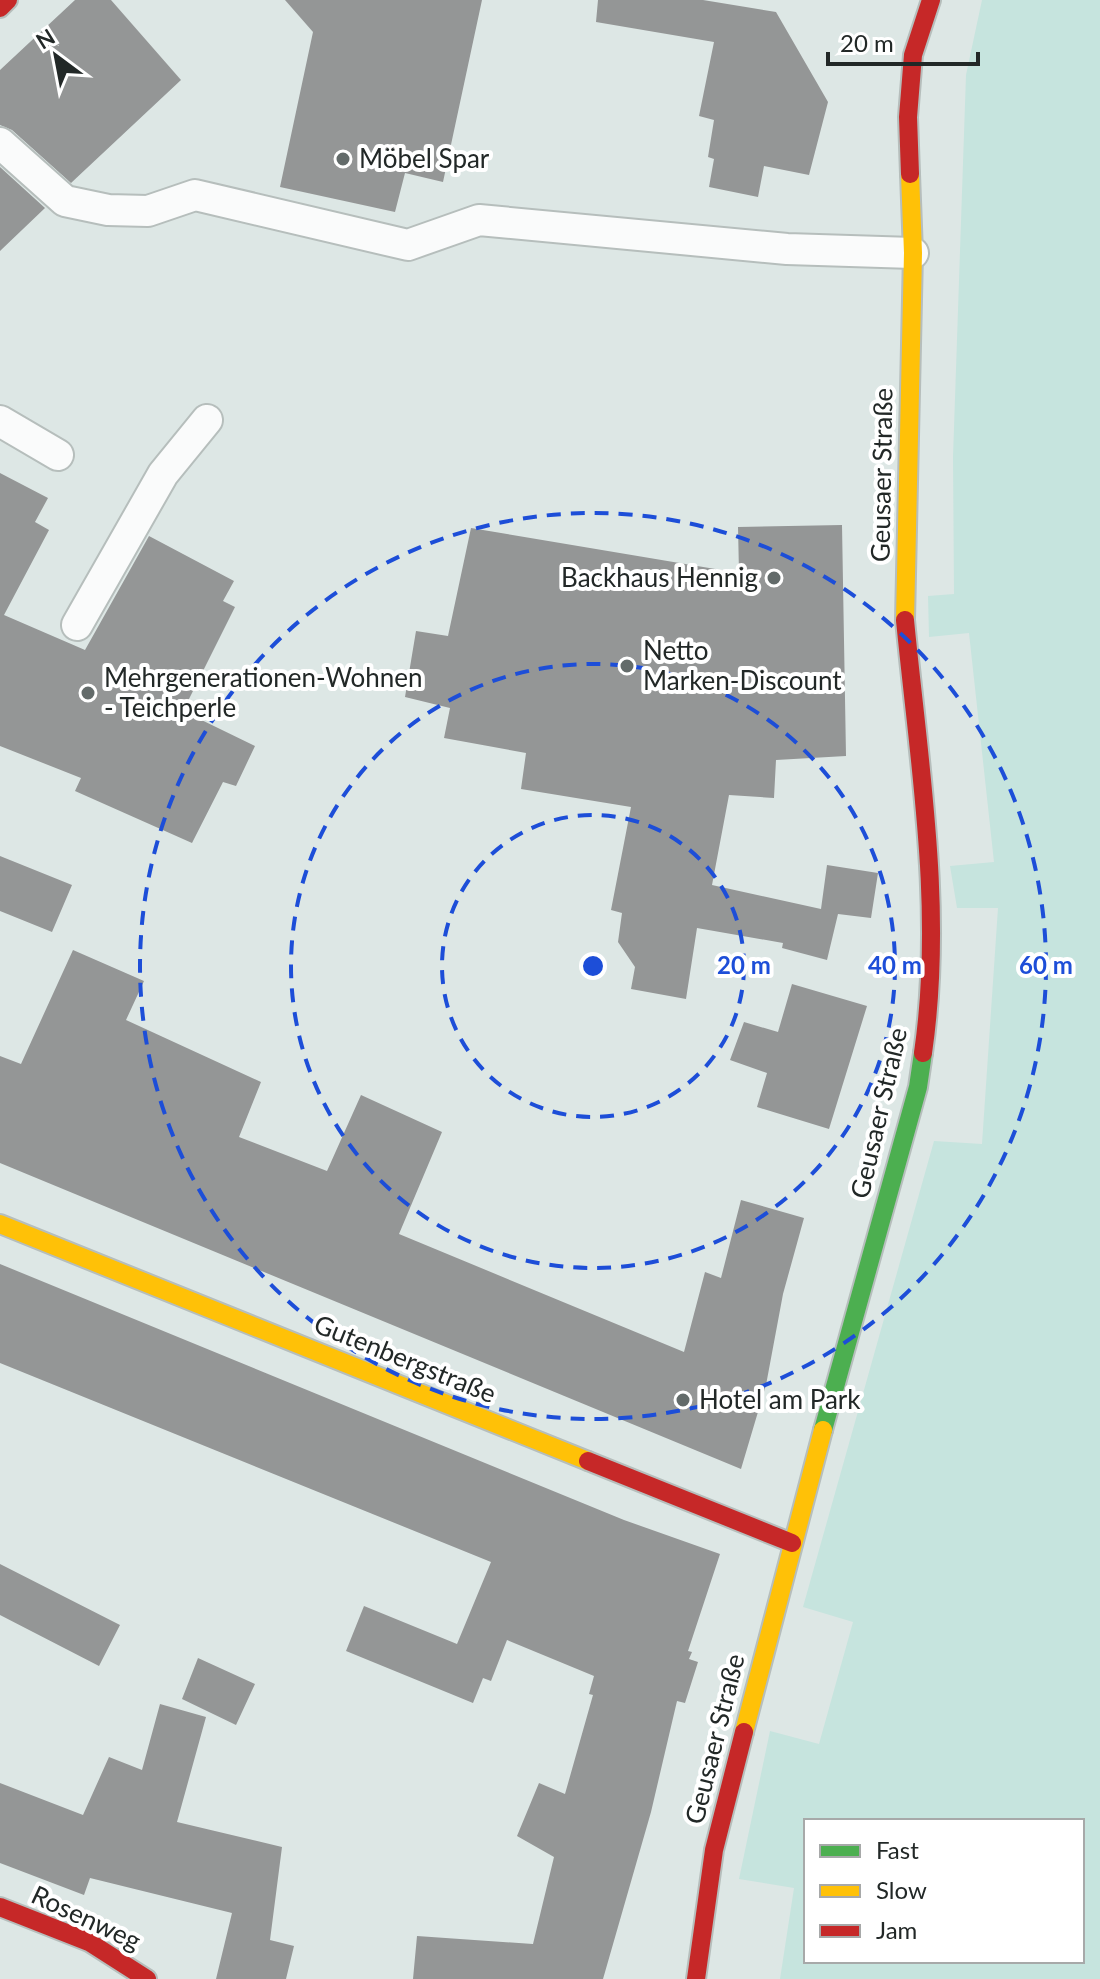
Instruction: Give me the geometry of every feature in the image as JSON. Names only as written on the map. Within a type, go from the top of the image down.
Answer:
[{"type":"street","points":[[0,8],[8,0]]},
{"type":"street","name":"Geusaer Straße","points":[[696,1979],[714,1850],[792,1543],[918,1087],[932,993],[933,912],[905,618],[913,253],[908,117],[913,55],[931,0]]},
{"type":"street","name":"Gutenbergstraße","points":[[0,1224],[792,1543]]},
{"type":"street","name":"Rosenweg","points":[[0,1907],[89,1942],[147,1979]]},
{"type":"lane","points":[[0,143],[65,201],[108,210],[148,211],[195,195],[408,245],[479,220],[787,249],[913,253]]},
{"type":"lane","points":[[77,625],[163,474],[207,420]]},
{"type":"lane","points":[[0,421],[58,455]]},
{"type":"green space","points":[[982,0],[1100,0],[1100,1979],[780,1979],[794,1888],[739,1879],[770,1731],[819,1744],[853,1622],[803,1607],[934,1141],[982,1144],[998,908],[957,908],[950,866],[994,862],[969,633],[929,637],[928,596],[954,594],[953,457],[966,75]]},
{"type":"building","points":[[75,0],[111,0],[181,80],[71,183],[12,130],[0,125],[0,70]]},
{"type":"building","points":[[285,0],[482,0],[443,182],[405,173],[395,212],[280,187],[313,32]]},
{"type":"building","points":[[598,0],[703,0],[776,12],[828,102],[809,175],[764,166],[758,197],[709,187],[714,159],[708,157],[714,120],[699,116],[714,42],[596,22]]},
{"type":"building","points":[[0,167],[45,208],[0,251]]},
{"type":"building","name":"Mehrgenerationen-Wohnen - Teichperle","points":[[0,473],[48,498],[35,522],[49,530],[4,615],[85,650],[149,536],[234,581],[223,601],[235,607],[183,711],[255,746],[236,786],[223,782],[192,843],[75,791],[81,778],[0,746]]},
{"type":"building","name":"Netto Marken-Discount","points":[[842,525],[846,756],[776,760],[774,798],[729,795],[712,885],[821,909],[827,865],[878,873],[871,918],[838,914],[827,960],[782,948],[783,943],[697,928],[686,999],[631,989],[635,967],[618,942],[622,913],[611,910],[631,807],[521,789],[526,753],[444,738],[450,708],[405,697],[416,631],[448,636],[471,528],[739,573],[738,527]]},
{"type":"building","points":[[0,856],[72,885],[52,932],[0,911]]},
{"type":"building","points":[[73,950],[144,981],[126,1020],[261,1082],[239,1137],[327,1171],[361,1095],[442,1132],[399,1234],[684,1352],[705,1272],[721,1278],[741,1200],[804,1218],[783,1294],[766,1385],[741,1469],[0,1163],[0,1056],[21,1064]]},
{"type":"building","points":[[792,984],[867,1006],[829,1129],[757,1107],[767,1073],[730,1060],[744,1022],[778,1032]]},
{"type":"building","points":[[0,1264],[624,1520],[720,1554],[688,1651],[692,1652],[689,1659],[698,1662],[685,1703],[677,1701],[651,1812],[603,1979],[413,1979],[417,1936],[533,1944],[554,1857],[517,1836],[539,1783],[565,1794],[593,1695],[589,1694],[594,1676],[507,1640],[491,1681],[483,1678],[473,1703],[346,1651],[364,1606],[457,1644],[491,1562],[0,1363]]},
{"type":"building","points":[[0,1564],[120,1625],[99,1666],[0,1615]]},
{"type":"building","points":[[198,1658],[255,1684],[236,1725],[182,1699]]},
{"type":"building","points":[[160,1704],[206,1717],[177,1822],[282,1847],[270,1940],[294,1946],[286,1979],[216,1979],[232,1913],[90,1878],[84,1895],[0,1863],[0,1783],[83,1815],[109,1757],[142,1770]]},
{"type":"traffic: fast","points":[[823,1430],[918,1087],[923,1053]]},
{"type":"traffic: slow","points":[[905,620],[913,253],[910,174]]},
{"type":"traffic: slow","points":[[0,1224],[588,1461]]},
{"type":"traffic: slow","points":[[744,1732],[823,1430]]},
{"type":"traffic: jam","points":[[0,8],[8,0]]},
{"type":"traffic: jam","points":[[910,174],[908,117],[913,55],[931,0]]},
{"type":"traffic: jam","points":[[905,620],[930,891],[929,999],[923,1053]]},
{"type":"traffic: jam","points":[[588,1461],[792,1543]]},
{"type":"traffic: jam","points":[[696,1979],[714,1850],[744,1732]]},
{"type":"traffic: jam","points":[[0,1907],[89,1942],[147,1979]]},
{"type":"place","name":"Möbel Spar","points":[[343,159]]},
{"type":"place","name":"Backhaus Hennig","points":[[774,578]]},
{"type":"place","name":"Netto Marken-Discount","points":[[627,666]]},
{"type":"place","name":"Mehrgenerationen-Wohnen - Teichperle","points":[[88,693]]},
{"type":"place","name":"Hotel am Park","points":[[683,1400]]}]
